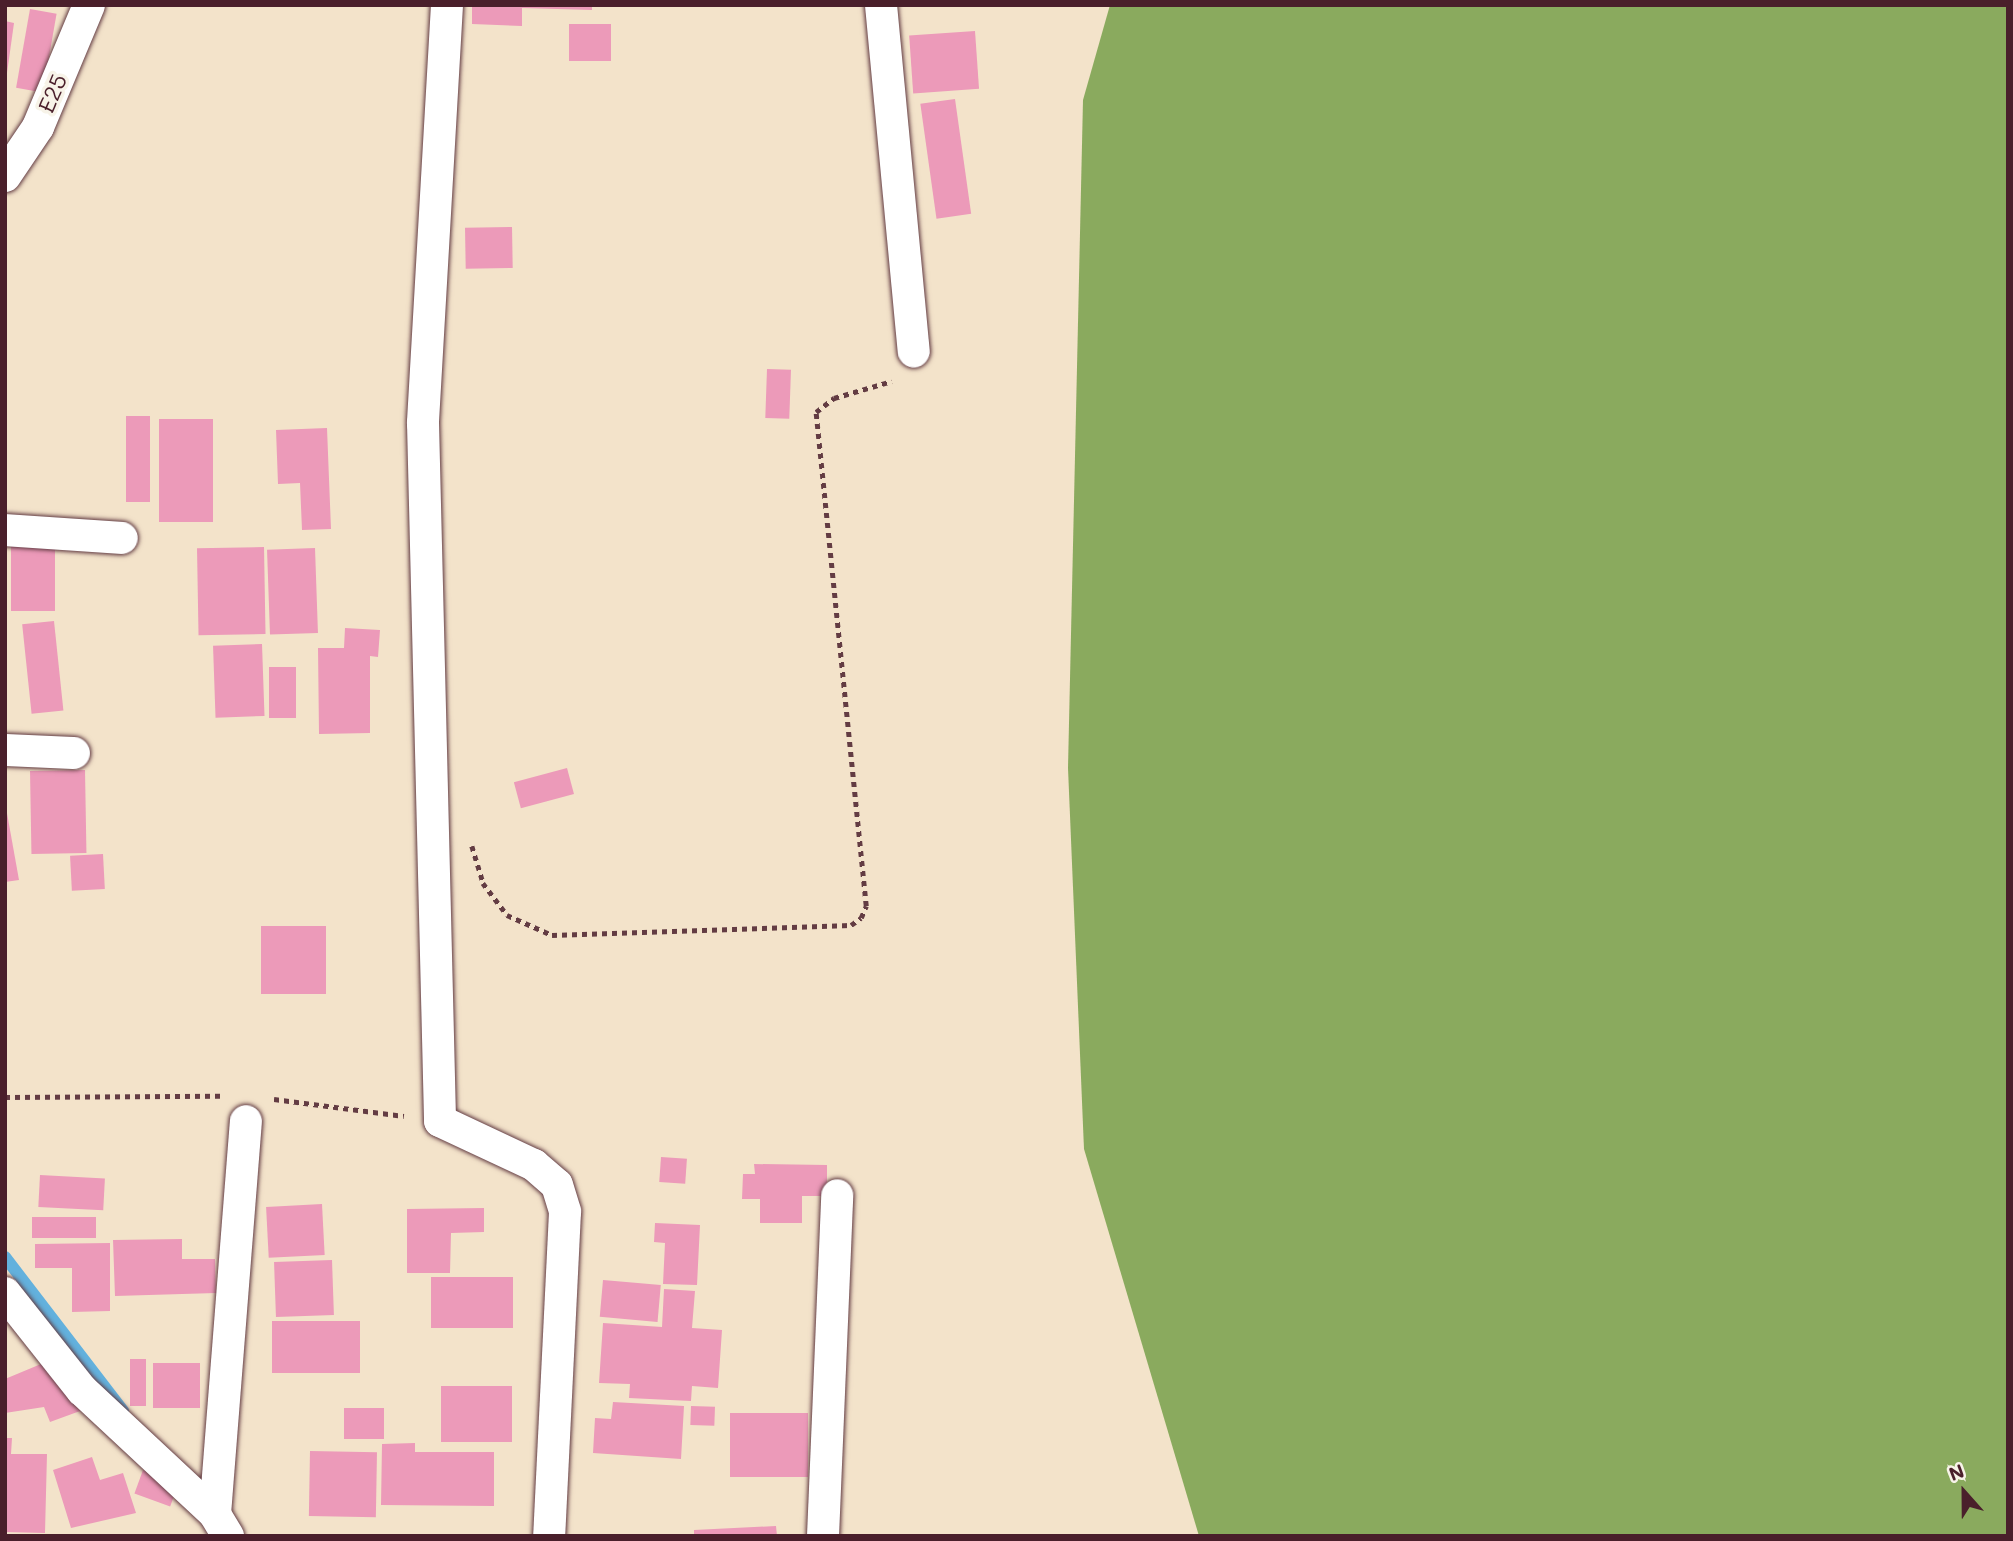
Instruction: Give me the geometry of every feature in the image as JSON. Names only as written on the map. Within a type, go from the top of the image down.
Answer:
[{"type":"street","name":"E25","points":[[5,176],[38,127],[89,5]]},
{"type":"street","points":[[447,5],[423,423],[440,1121],[534,1165],[557,1185],[565,1212],[549,1536]]},
{"type":"street","points":[[881,5],[914,351]]},
{"type":"street","points":[[5,530],[122,538]]},
{"type":"street","points":[[5,750],[74,752]]},
{"type":"street","points":[[222,1525],[246,1121]]},
{"type":"street","points":[[823,1536],[837,1195]]},
{"type":"street","points":[[5,1293],[82,1390],[222,1525]]},
{"type":"path","points":[[468,833],[483,883],[507,915],[552,935],[851,925],[861,918],[866,906],[816,412],[834,398],[907,376],[917,365],[914,351]]},
{"type":"green space","points":[[1110,5],[2008,5],[2008,1536],[1199,1536],[1084,1149],[1068,768],[1083,100]]},
{"type":"building","points":[[472,5],[592,5],[592,10],[522,8],[522,26],[472,24]]},
{"type":"building","points":[[30,9],[57,14],[43,92],[16,88]]},
{"type":"building","points":[[5,21],[14,23],[7,73],[5,73]]},
{"type":"building","points":[[569,24],[611,24],[611,61],[569,61]]},
{"type":"building","points":[[975,31],[979,89],[913,93],[909,36]]},
{"type":"building","points":[[955,99],[971,214],[936,219],[920,104]]},
{"type":"building","points":[[512,227],[513,268],[466,269],[465,228]]},
{"type":"building","points":[[767,369],[791,370],[789,419],[765,418]]},
{"type":"building","points":[[126,416],[150,416],[150,502],[126,502]]},
{"type":"building","points":[[159,419],[213,419],[213,522],[159,522]]},
{"type":"building","points":[[327,428],[331,529],[302,530],[300,483],[278,484],[276,430]]},
{"type":"building","points":[[11,540],[55,540],[55,611],[11,611]]},
{"type":"building","points":[[264,547],[266,634],[199,635],[197,548]]},
{"type":"building","points":[[315,548],[318,633],[270,635],[267,550]]},
{"type":"building","points":[[54,621],[63,711],[32,714],[22,624]]},
{"type":"building","points":[[345,628],[380,630],[378,657],[370,656],[370,733],[319,734],[318,648],[344,648]]},
{"type":"building","points":[[262,644],[265,716],[216,718],[213,646]]},
{"type":"building","points":[[269,667],[296,667],[296,718],[269,718]]},
{"type":"building","points":[[567,768],[574,794],[521,808],[514,782]]},
{"type":"building","points":[[85,770],[86,853],[31,854],[30,771]]},
{"type":"building","points":[[5,802],[19,880],[5,882]]},
{"type":"building","points":[[103,854],[105,889],[72,891],[70,856]]},
{"type":"building","points":[[261,926],[326,926],[326,994],[261,994]]},
{"type":"building","points":[[661,1157],[687,1159],[685,1184],[659,1182]]},
{"type":"building","points":[[754,1164],[827,1165],[827,1196],[802,1196],[802,1223],[760,1223],[760,1199],[742,1199],[743,1174],[755,1174]]},
{"type":"building","points":[[40,1175],[105,1178],[103,1210],[38,1207]]},
{"type":"building","points":[[322,1204],[325,1255],[269,1258],[266,1207]]},
{"type":"building","points":[[484,1208],[484,1232],[451,1233],[450,1273],[407,1273],[407,1209]]},
{"type":"building","points":[[32,1217],[96,1217],[96,1238],[32,1238]]},
{"type":"building","points":[[655,1223],[700,1225],[697,1285],[663,1284],[665,1243],[654,1242]]},
{"type":"building","points":[[182,1239],[182,1259],[215,1259],[216,1293],[115,1296],[113,1240]]},
{"type":"building","points":[[110,1243],[110,1311],[72,1312],[72,1268],[35,1268],[35,1244]]},
{"type":"building","points":[[332,1260],[334,1315],[276,1317],[274,1262]]},
{"type":"building","points":[[431,1277],[513,1277],[513,1328],[431,1328]]},
{"type":"building","points":[[603,1280],[661,1285],[658,1322],[600,1317]]},
{"type":"building","points":[[664,1289],[695,1291],[692,1328],[722,1330],[718,1388],[692,1386],[691,1401],[629,1398],[630,1384],[599,1383],[603,1323],[662,1327]]},
{"type":"building","points":[[272,1321],[360,1321],[360,1373],[272,1373]]},
{"type":"building","points":[[53,1359],[91,1407],[50,1422],[44,1407],[5,1413],[5,1379]]},
{"type":"building","points":[[130,1359],[146,1359],[146,1406],[130,1406]]},
{"type":"building","points":[[153,1363],[200,1363],[200,1408],[153,1408]]},
{"type":"building","points":[[441,1386],[512,1386],[512,1442],[441,1442]]},
{"type":"building","points":[[613,1402],[684,1406],[681,1459],[593,1453],[595,1418],[611,1419]]},
{"type":"building","points":[[691,1406],[715,1407],[714,1426],[690,1425]]},
{"type":"building","points":[[344,1408],[384,1408],[384,1439],[344,1439]]},
{"type":"building","points":[[730,1413],[808,1413],[808,1477],[730,1477]]},
{"type":"building","points":[[5,1438],[12,1438],[11,1454],[47,1454],[45,1533],[5,1532]]},
{"type":"building","points":[[415,1443],[415,1452],[494,1452],[494,1506],[381,1505],[382,1444]]},
{"type":"building","points":[[310,1451],[377,1452],[376,1517],[309,1516]]},
{"type":"building","points":[[92,1457],[100,1480],[123,1473],[136,1513],[71,1528],[53,1470]]},
{"type":"building","points":[[143,1470],[179,1483],[170,1506],[134,1493]]},
{"type":"building","points":[[776,1526],[777,1536],[694,1536],[694,1530]]},
{"type":"waterway","points":[[5,1257],[123,1411]]}]
